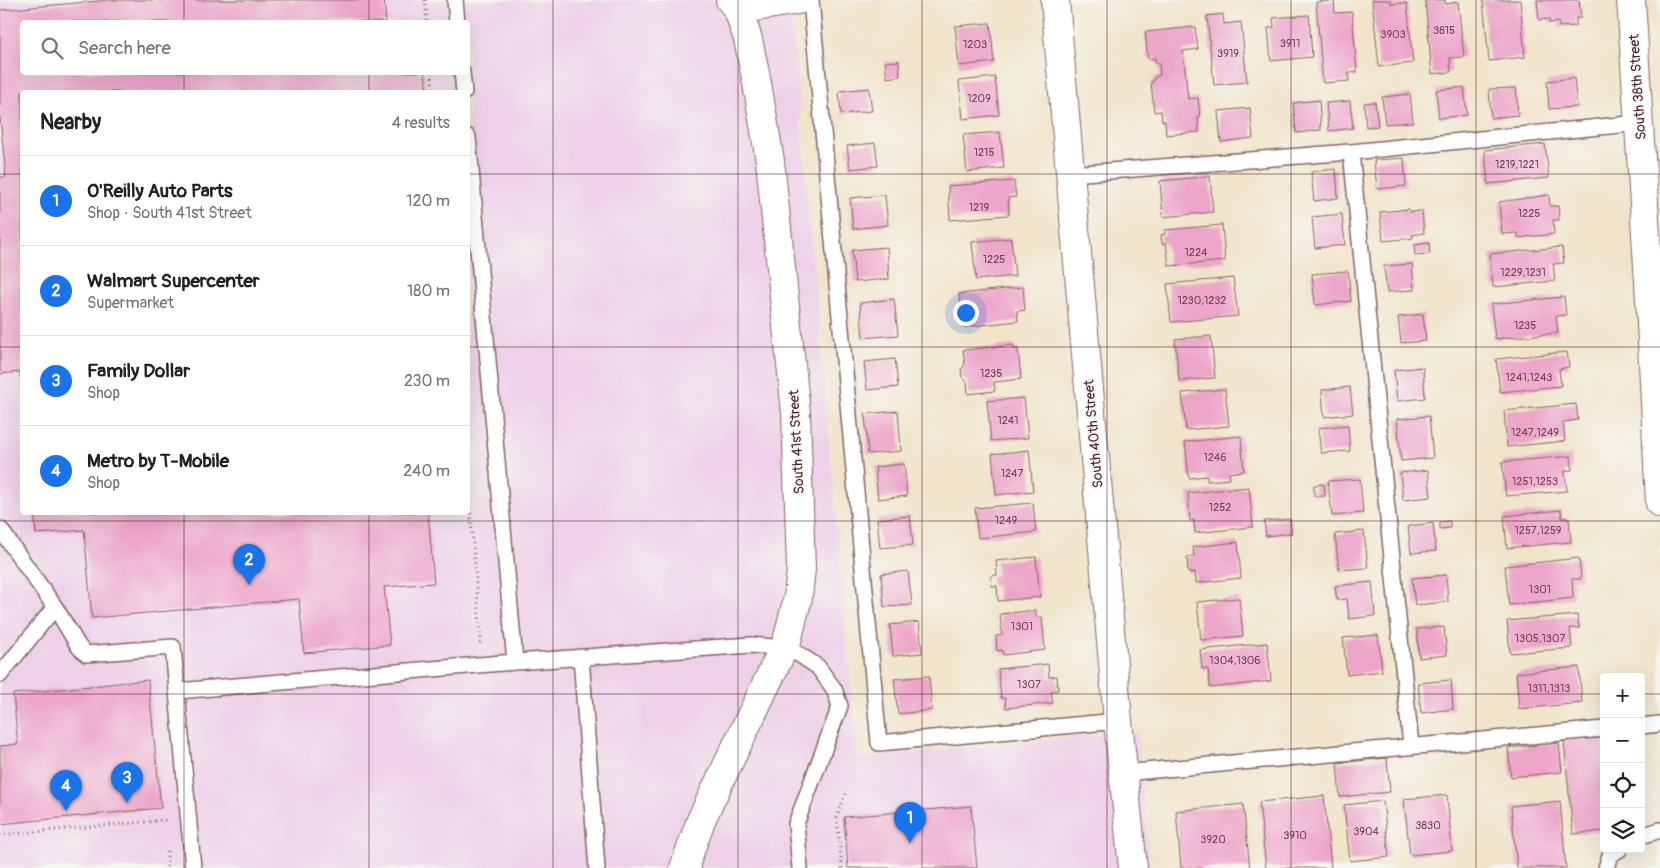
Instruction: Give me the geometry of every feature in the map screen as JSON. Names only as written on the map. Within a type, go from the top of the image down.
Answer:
[{"type":"street","points":[[734,5],[798,0]]},
{"type":"street","name":"South 40th Street","points":[[1055,0],[1118,721],[1133,868]]},
{"type":"street","name":"South 38th Street","points":[[1631,0],[1655,315],[1660,503]]},
{"type":"street","name":"South 41st Street","points":[[686,866],[701,820],[788,641],[795,615],[801,569],[796,413],[770,161],[751,52],[734,5]]},
{"type":"lane","points":[[455,0],[457,20]]},
{"type":"lane","points":[[810,0],[879,743],[1118,721]]},
{"type":"lane","points":[[462,75],[464,90]]},
{"type":"lane","points":[[1071,174],[1351,152],[1639,123]]},
{"type":"lane","points":[[1351,152],[1411,746]]},
{"type":"lane","points":[[470,160],[514,662]]},
{"type":"lane","points":[[0,529],[55,607],[79,647],[86,654],[172,647],[193,868]]},
{"type":"lane","points":[[0,675],[55,607]]},
{"type":"lane","points":[[177,691],[581,657],[738,646],[784,648],[800,655],[818,667],[834,689],[840,706],[796,824],[800,868]]},
{"type":"lane","points":[[581,657],[596,868]]},
{"type":"lane","points":[[1645,726],[1660,724]]},
{"type":"lane","points":[[1123,773],[1600,729]]},
{"type":"lane","points":[[1645,835],[1660,830]]},
{"type":"lane","points":[[1606,868],[1610,855],[1613,853]]},
{"type":"path","points":[[425,0],[427,20]]},
{"type":"path","points":[[432,75],[433,90]]},
{"type":"path","points":[[470,507],[481,641],[477,646]]},
{"type":"path","points":[[842,868],[837,818],[846,792]]},
{"type":"path","points":[[0,835],[167,820]]},
{"type":"shaded area","points":[[0,0],[790,0],[857,758],[1137,731],[1150,868],[0,868]]},
{"type":"building","points":[[109,0],[384,0],[386,20],[20,20],[20,75],[425,75],[427,90],[20,90],[20,372],[0,374],[0,177],[6,177],[0,117],[0,10]]},
{"type":"building","points":[[1372,0],[1391,0],[1391,4],[1407,3],[1413,63],[1379,67]]},
{"type":"building","points":[[1425,0],[1445,0],[1445,4],[1458,2],[1464,57],[1450,58],[1451,72],[1432,74]]},
{"type":"building","points":[[1483,0],[1520,0],[1525,57],[1489,61]]},
{"type":"building","points":[[1537,0],[1579,0],[1581,18],[1576,18],[1576,26],[1559,27],[1558,22],[1549,23],[1549,19],[1539,20]]},
{"type":"building","points":[[1334,1],[1335,13],[1352,12],[1357,72],[1349,73],[1349,81],[1323,83],[1316,2]]},
{"type":"building","points":[[1223,14],[1224,24],[1241,22],[1247,82],[1214,85],[1207,16]]},
{"type":"building","points":[[1309,15],[1312,57],[1271,61],[1268,28],[1274,27],[1273,18]]},
{"type":"building","points":[[990,23],[994,62],[959,66],[955,26]]},
{"type":"building","points":[[1195,27],[1198,49],[1183,51],[1188,99],[1198,98],[1199,132],[1166,135],[1165,121],[1162,121],[1161,111],[1154,112],[1151,82],[1160,75],[1159,63],[1155,63],[1155,58],[1148,59],[1145,32]]},
{"type":"building","points":[[899,61],[900,76],[887,78],[885,62]]},
{"type":"building","points":[[995,77],[999,115],[963,119],[959,81]]},
{"type":"building","points":[[1574,78],[1577,107],[1549,109],[1547,81]]},
{"type":"building","points":[[1464,87],[1467,115],[1439,118],[1436,90]]},
{"type":"building","points":[[869,88],[872,111],[841,114],[839,91]]},
{"type":"building","points":[[1516,88],[1518,115],[1491,118],[1489,89]]},
{"type":"building","points":[[1410,94],[1413,122],[1385,124],[1382,97]]},
{"type":"building","points":[[1319,100],[1321,130],[1296,133],[1293,103]]},
{"type":"building","points":[[1350,101],[1353,128],[1329,131],[1326,103]]},
{"type":"building","points":[[1375,102],[1378,126],[1366,127],[1364,103]]},
{"type":"building","points":[[1250,108],[1253,138],[1221,142],[1218,111]]},
{"type":"building","points":[[1000,132],[1004,168],[967,172],[963,135]]},
{"type":"building","points":[[875,143],[878,166],[850,169],[847,146]]},
{"type":"building","points":[[1545,144],[1549,178],[1488,184],[1485,150]]},
{"type":"building","points":[[1404,158],[1406,186],[1377,189],[1374,160]]},
{"type":"building","points":[[1336,169],[1338,198],[1314,201],[1311,172]]},
{"type":"building","points":[[1210,176],[1213,212],[1163,217],[1160,181]]},
{"type":"building","points":[[1014,181],[1016,197],[1008,198],[1009,215],[950,220],[948,186]]},
{"type":"building","points":[[885,195],[888,225],[853,229],[850,198]]},
{"type":"building","points":[[1549,195],[1550,206],[1558,206],[1559,220],[1553,220],[1554,234],[1518,238],[1518,233],[1502,234],[1499,202]]},
{"type":"building","points":[[1409,209],[1410,212],[1422,211],[1424,233],[1412,235],[1413,238],[1383,241],[1380,212]]},
{"type":"building","points":[[1342,214],[1345,245],[1315,248],[1312,217]]},
{"type":"building","points":[[1222,225],[1225,261],[1169,266],[1166,243],[1162,244],[1161,235],[1165,234],[1165,230]]},
{"type":"building","points":[[1011,238],[1015,276],[976,280],[972,242]]},
{"type":"building","points":[[1429,243],[1430,254],[1415,255],[1414,245]]},
{"type":"building","points":[[887,247],[889,279],[855,282],[852,250]]},
{"type":"building","points":[[1562,247],[1564,263],[1553,264],[1555,281],[1493,287],[1490,254]]},
{"type":"building","points":[[1412,264],[1414,290],[1387,292],[1384,266]]},
{"type":"building","points":[[1348,271],[1351,301],[1315,305],[1312,274]]},
{"type":"building","points":[[1233,278],[1238,316],[1171,322],[1167,284]]},
{"type":"building","points":[[1023,287],[1025,310],[1017,311],[1018,321],[963,327],[959,294]]},
{"type":"building","points":[[1564,297],[1566,315],[1556,316],[1558,333],[1495,339],[1491,304]]},
{"type":"building","points":[[894,299],[898,335],[863,338],[860,303]]},
{"type":"building","points":[[1423,314],[1426,341],[1401,343],[1398,317]]},
{"type":"building","points":[[1211,336],[1215,378],[1179,381],[1175,339]]},
{"type":"building","points":[[1014,345],[1014,349],[1018,349],[1021,379],[994,382],[995,391],[968,394],[967,382],[962,377],[961,369],[965,365],[963,350]]},
{"type":"building","points":[[1567,352],[1569,367],[1559,369],[1561,386],[1500,392],[1496,359]]},
{"type":"building","points":[[895,359],[898,387],[867,390],[864,362]]},
{"type":"building","points":[[1423,367],[1425,398],[1397,401],[1394,370]]},
{"type":"building","points":[[1350,387],[1353,414],[1324,417],[1322,390]]},
{"type":"building","points":[[1225,389],[1229,426],[1186,430],[1182,393]]},
{"type":"building","points":[[1024,398],[1028,438],[991,441],[987,401]]},
{"type":"building","points":[[1576,404],[1578,420],[1563,422],[1565,441],[1507,447],[1504,411]]},
{"type":"building","points":[[898,411],[901,451],[868,454],[865,414]]},
{"type":"building","points":[[1429,416],[1433,458],[1401,461],[1397,419]]},
{"type":"building","points":[[1348,425],[1350,451],[1321,453],[1318,428]]},
{"type":"building","points":[[1241,436],[1244,471],[1229,473],[1230,479],[1207,481],[1207,476],[1189,478],[1185,442]]},
{"type":"building","points":[[1029,450],[1033,491],[996,495],[992,454]]},
{"type":"building","points":[[1571,456],[1572,470],[1565,471],[1567,491],[1506,496],[1502,462]]},
{"type":"building","points":[[904,464],[907,496],[878,499],[875,467]]},
{"type":"building","points":[[1428,470],[1431,497],[1403,500],[1400,473]]},
{"type":"building","points":[[1360,479],[1363,513],[1332,516],[1328,481]]},
{"type":"building","points":[[1324,484],[1325,496],[1314,496],[1314,485]]},
{"type":"building","points":[[1249,487],[1253,527],[1195,533],[1194,520],[1190,521],[1188,493]]},
{"type":"building","points":[[1033,503],[1036,532],[978,538],[975,508]]},
{"type":"building","points":[[1561,510],[1562,518],[1569,518],[1571,542],[1507,548],[1504,516]]},
{"type":"building","points":[[34,515],[428,515],[434,583],[384,587],[390,645],[304,653],[299,599],[92,618],[84,530],[36,534]]},
{"type":"building","points":[[910,516],[913,545],[880,548],[877,519]]},
{"type":"building","points":[[1290,519],[1292,533],[1266,536],[1264,521]]},
{"type":"building","points":[[1450,521],[1450,528],[1440,529],[1440,522]]},
{"type":"building","points":[[1433,523],[1436,551],[1411,553],[1408,526]]},
{"type":"building","points":[[1364,531],[1368,568],[1339,570],[1335,534]]},
{"type":"building","points":[[1238,542],[1241,578],[1196,583],[1195,572],[1188,573],[1187,557],[1194,556],[1193,547]]},
{"type":"building","points":[[1036,557],[1040,597],[998,601],[997,586],[992,586],[991,576],[997,575],[996,561]]},
{"type":"building","points":[[1579,558],[1581,579],[1572,579],[1573,598],[1509,605],[1505,566]]},
{"type":"building","points":[[908,571],[912,605],[884,607],[881,574]]},
{"type":"building","points":[[1446,575],[1448,602],[1415,605],[1412,578]]},
{"type":"building","points":[[1372,582],[1375,616],[1349,619],[1347,599],[1337,600],[1335,586]]},
{"type":"building","points":[[1239,598],[1243,636],[1201,640],[1197,602]]},
{"type":"building","points":[[1036,610],[1036,617],[1042,617],[1045,650],[1003,655],[1002,650],[997,651],[996,636],[1002,635],[1000,614]]},
{"type":"building","points":[[1577,615],[1579,628],[1570,628],[1572,648],[1510,653],[1507,621]]},
{"type":"building","points":[[919,622],[922,653],[893,656],[890,625]]},
{"type":"building","points":[[1444,627],[1447,655],[1419,658],[1417,629]]},
{"type":"building","points":[[1378,635],[1382,671],[1347,675],[1343,638]]},
{"type":"building","points":[[1267,643],[1271,681],[1210,688],[1208,669],[1202,669],[1200,650]]},
{"type":"building","points":[[1048,664],[1049,677],[1057,676],[1058,690],[1051,691],[1053,703],[1006,708],[1005,698],[1001,698],[998,669]]},
{"type":"building","points":[[1579,667],[1582,703],[1519,709],[1516,673]]},
{"type":"building","points":[[929,676],[932,710],[898,714],[894,679]]},
{"type":"building","points":[[148,680],[161,808],[0,824],[0,746],[18,744],[13,694]]},
{"type":"building","points":[[1451,680],[1453,709],[1421,713],[1418,683]]},
{"type":"building","points":[[1600,737],[1600,831],[1573,834],[1564,741]]},
{"type":"building","points":[[1559,743],[1562,772],[1511,777],[1508,748]]},
{"type":"building","points":[[1387,758],[1390,792],[1340,797],[1337,763]]},
{"type":"building","points":[[1447,795],[1452,851],[1410,855],[1404,799]]},
{"type":"building","points":[[1324,796],[1331,868],[1266,868],[1259,802]]},
{"type":"building","points":[[1383,801],[1389,857],[1350,861],[1344,805]]},
{"type":"building","points":[[1560,801],[1566,868],[1517,868],[1511,806]]},
{"type":"building","points":[[1243,804],[1250,868],[1181,868],[1176,811]]},
{"type":"building","points":[[971,806],[977,868],[848,868],[844,817]]},
{"type":"place","name":"Walmart Supercenter","points":[[249,585]]},
{"type":"place","name":"Family Dollar","points":[[127,803]]},
{"type":"place","name":"Metro by T-Mobile","points":[[66,811]]},
{"type":"place","name":"O'Reilly Auto Parts","points":[[910,843]]}]
